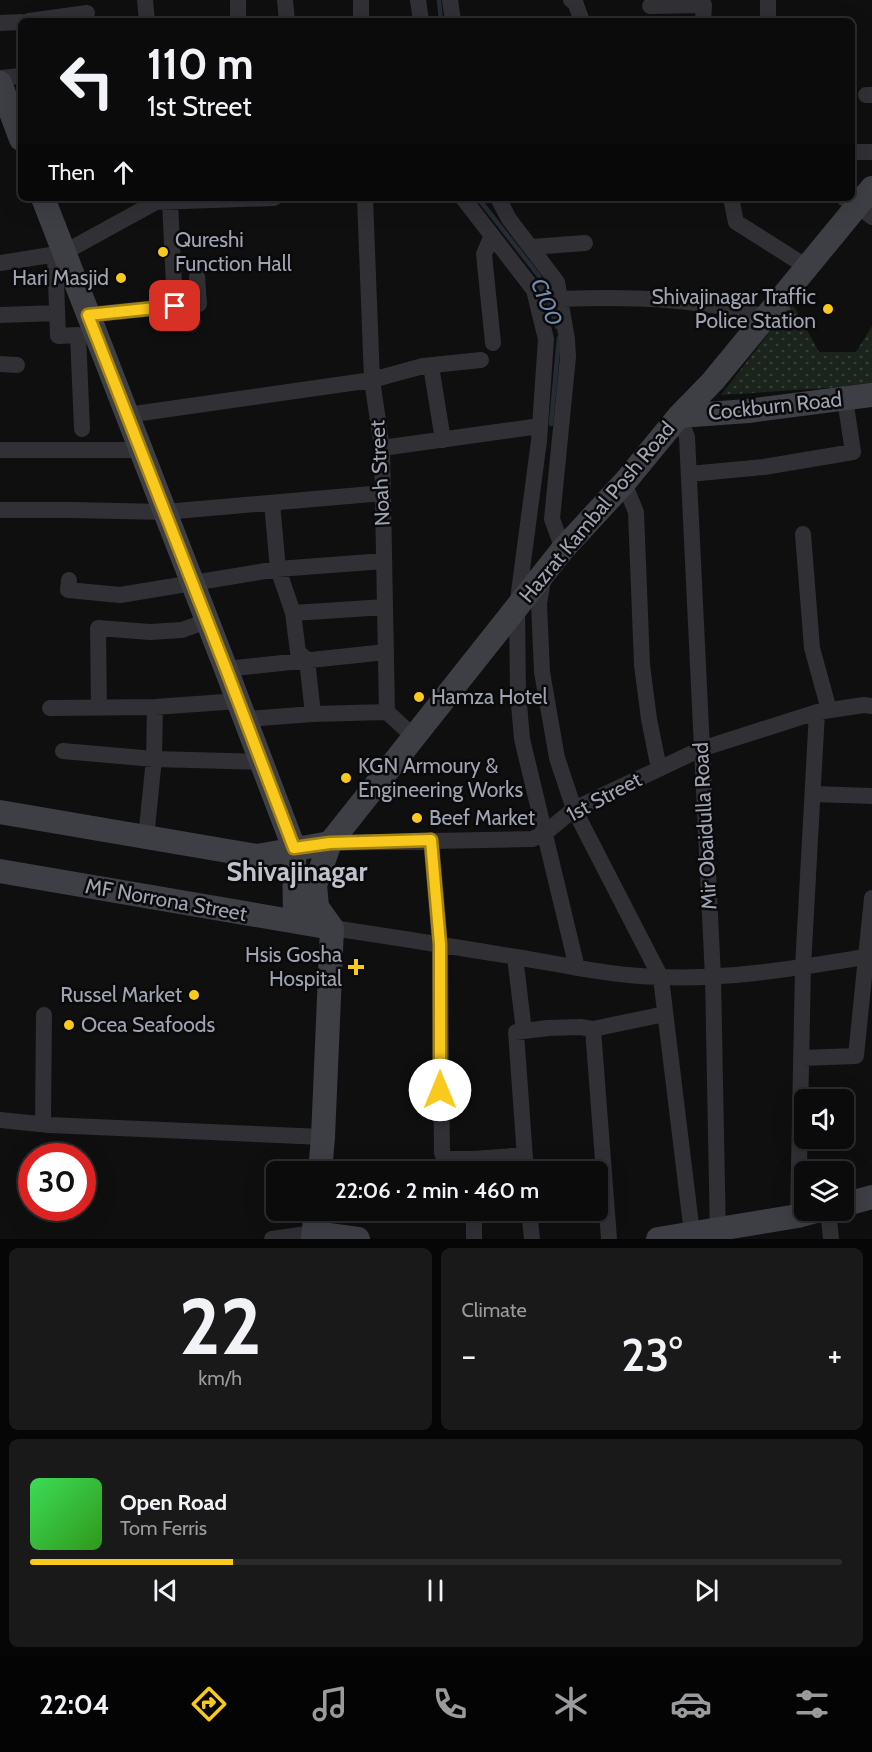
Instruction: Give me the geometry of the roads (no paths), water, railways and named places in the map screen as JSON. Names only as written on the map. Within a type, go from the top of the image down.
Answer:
[{"type":"street","points":[[145,0],[147,18]]},
{"type":"street","points":[[238,0],[238,18]]},
{"type":"street","points":[[285,0],[287,18]]},
{"type":"street","points":[[361,0],[361,18]]},
{"type":"street","points":[[418,0],[421,18]]},
{"type":"street","points":[[450,0],[453,18]]},
{"type":"street","points":[[572,0],[581,18]]},
{"type":"street","points":[[768,0],[768,18]]},
{"type":"street","points":[[650,6],[704,4],[703,18]]},
{"type":"street","points":[[46,18],[87,11]]},
{"type":"street","points":[[0,23],[18,22]]},
{"type":"street","points":[[0,78],[18,76]]},
{"type":"street","points":[[0,83],[18,131]]},
{"type":"street","points":[[855,152],[872,152]]},
{"type":"street","points":[[44,201],[59,253],[88,315],[294,848],[295,921]]},
{"type":"street","points":[[0,263],[59,253],[137,205],[181,201]]},
{"type":"street","name":"Noah Street","points":[[365,201],[372,380],[382,448],[387,712]]},
{"type":"street","points":[[465,201],[534,290],[546,339],[540,426],[518,607],[518,693],[522,740],[577,968]]},
{"type":"street","points":[[500,201],[509,219],[557,282],[560,298],[568,357],[552,519],[563,549]]},
{"type":"street","points":[[732,201],[736,222],[807,267]]},
{"type":"street","points":[[170,202],[175,306]]},
{"type":"street","name":"Hazrat Kambal Posh Road","points":[[332,928],[317,907],[315,885],[330,843],[545,570],[624,483],[679,416],[713,381],[861,202]]},
{"type":"street","points":[[492,235],[484,254],[493,343]]},
{"type":"street","points":[[531,247],[585,243]]},
{"type":"street","points":[[59,253],[58,336],[78,335],[82,429]]},
{"type":"street","points":[[88,315],[199,304],[197,276]]},
{"type":"street","points":[[560,298],[631,297],[724,308],[766,317]]},
{"type":"street","points":[[0,315],[57,313]]},
{"type":"street","points":[[127,416],[372,380],[431,366],[481,360]]},
{"type":"street","points":[[431,366],[443,440]]},
{"type":"street","points":[[713,381],[715,393],[724,402],[734,408],[748,411]]},
{"type":"street","name":"Cockburn Road","points":[[679,416],[748,411],[872,395]]},
{"type":"street","points":[[689,474],[764,467],[853,452],[845,399]]},
{"type":"street","name":"Mir Obaidulla Road","points":[[679,416],[687,436],[689,474],[712,977],[718,1234]]},
{"type":"street","points":[[382,448],[540,426]]},
{"type":"street","points":[[0,450],[140,450]]},
{"type":"street","points":[[624,483],[636,512],[643,672],[659,769]]},
{"type":"street","points":[[0,510],[165,512],[383,493]]},
{"type":"street","points":[[272,503],[278,569],[293,613],[298,652],[307,660],[313,714]]},
{"type":"street","points":[[803,534],[812,648],[823,711],[814,794],[803,967],[801,1058],[806,1161]]},
{"type":"street","points":[[69,580],[68,590],[120,595],[193,585],[278,569],[384,561]]},
{"type":"street","points":[[545,570],[539,603],[542,672],[557,758],[574,810],[661,978],[692,1233]]},
{"type":"street","points":[[293,613],[386,607]]},
{"type":"street","points":[[99,708],[98,628],[150,632],[182,630],[207,621]]},
{"type":"street","points":[[226,669],[387,652]]},
{"type":"street","name":"1st Street","points":[[330,843],[531,839],[544,834],[574,810],[701,749],[823,711],[869,701]]},
{"type":"street","points":[[50,708],[155,707],[313,714],[387,712],[413,736]]},
{"type":"street","points":[[146,838],[154,759],[155,707]]},
{"type":"street","points":[[63,751],[154,759],[262,762]]},
{"type":"street","points":[[814,794],[872,796]]},
{"type":"street","points":[[0,812],[256,856],[330,843]]},
{"type":"street","points":[[431,840],[440,944],[442,1153],[445,1159],[455,1161]]},
{"type":"street","name":"MF Norrona Street","points":[[0,871],[332,928]]},
{"type":"street","points":[[801,1058],[864,1055],[872,898]]},
{"type":"street","points":[[321,1161],[332,928],[619,975],[661,978],[712,977],[868,957]]},
{"type":"street","points":[[515,957],[524,1031]]},
{"type":"street","points":[[525,1161],[515,1044],[516,1032],[580,1027],[593,1029],[665,1014]]},
{"type":"street","points":[[43,1124],[44,1015]]},
{"type":"street","points":[[593,1029],[609,1239]]},
{"type":"street","points":[[0,1120],[323,1137]]},
{"type":"street","points":[[854,1202],[872,1197]]},
{"type":"street","points":[[658,1239],[692,1233],[718,1234],[794,1216]]},
{"type":"street","points":[[474,1221],[474,1239]]},
{"type":"street","points":[[530,1221],[532,1239]]},
{"type":"street","points":[[829,1221],[831,1239]]},
{"type":"street","points":[[272,1239],[315,1230],[358,1239]]},
{"type":"waterway","name":"C100","points":[[439,0],[441,18]]},
{"type":"waterway","name":"C100","points":[[480,201],[539,276],[557,327]]},
{"type":"waterway","name":"C100","points":[[551,424],[559,338]]},
{"type":"place","name":"Qureshi Function Hall","points":[[163,252]]},
{"type":"place","name":"Hari Masjid","points":[[121,278]]},
{"type":"place","name":"Shivajinagar Traffic Police Station","points":[[828,309]]},
{"type":"place","name":"Hamza Hotel","points":[[419,697]]},
{"type":"place","name":"KGN Armoury & Engineering Works","points":[[346,778]]},
{"type":"place","name":"Beef Market","points":[[417,818]]},
{"type":"place","name":"Hsis Gosha Hospital","points":[[356,967]]},
{"type":"place","name":"Russel Market","points":[[194,995]]},
{"type":"place","name":"Ocea Seafoods","points":[[69,1025]]},
{"type":"district","name":"Shivajinagar","points":[[297,872]]}]
